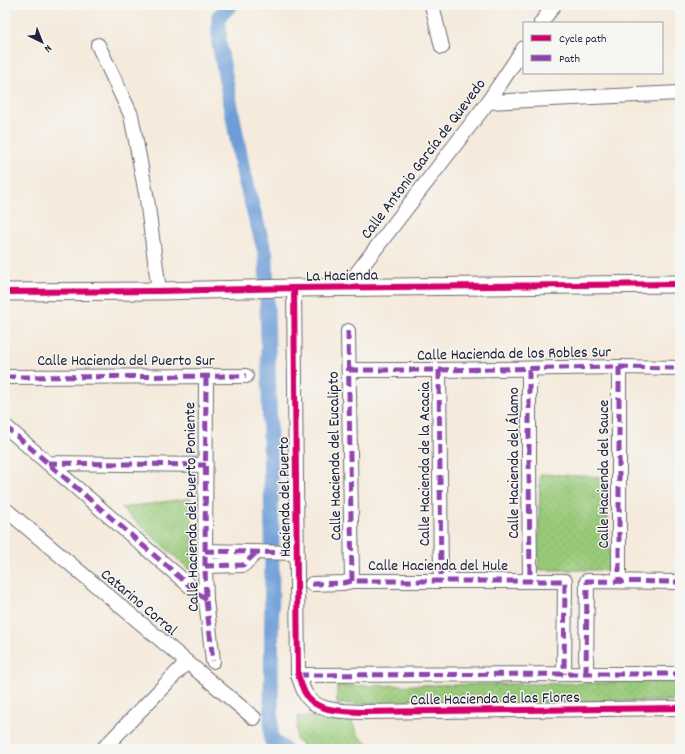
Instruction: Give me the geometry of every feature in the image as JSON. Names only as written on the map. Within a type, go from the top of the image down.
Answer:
[{"type":"street","points":[[432,5],[442,47]]},
{"type":"street","points":[[542,22],[554,5]]},
{"type":"street","points":[[98,45],[131,115],[147,198],[159,291]]},
{"type":"street","name":"Calle Antonio García de Quevedo","points":[[346,287],[488,102],[523,50]]},
{"type":"street","points":[[488,102],[680,93]]},
{"type":"street","name":"La Hacienda","points":[[5,292],[680,284]]},
{"type":"street","name":"Hacienda del Puerto","points":[[293,288],[298,674],[305,693],[312,702]]},
{"type":"street","name":"Calle Hacienda del Eucalipto","points":[[348,330],[352,581]]},
{"type":"street","name":"Calle Hacienda de los Robles Sur","points":[[349,370],[619,367],[680,368]]},
{"type":"street","name":"Calle Hacienda del Sauce","points":[[619,367],[619,581]]},
{"type":"street","name":"Calle Hacienda del Álamo","points":[[529,369],[530,581]]},
{"type":"street","name":"Calle Hacienda de la Acacia","points":[[440,370],[441,581]]},
{"type":"street","name":"Calle Hacienda del Puerto Poniente","points":[[206,376],[205,566],[206,600],[213,661]]},
{"type":"street","name":"Calle Hacienda del Puerto Sur","points":[[5,377],[246,376]]},
{"type":"street","points":[[5,426],[206,600]]},
{"type":"street","points":[[48,463],[206,465]]},
{"type":"street","name":"Catarino Corral","points":[[5,508],[254,718]]},
{"type":"street","points":[[205,551],[297,553]]},
{"type":"street","points":[[205,566],[243,565],[257,552]]},
{"type":"street","name":"Calle Hacienda del Hule","points":[[312,584],[343,583],[352,581],[565,581],[564,674]]},
{"type":"street","points":[[586,674],[587,581],[680,582]]},
{"type":"street","points":[[103,749],[186,662]]},
{"type":"street","name":"Calle Hacienda de las Flores","points":[[298,674],[680,674]]},
{"type":"street","name":"Calle Hacienda de las Flores","points":[[312,702],[333,710],[362,712],[680,708]]},
{"type":"green space","points":[[540,474],[605,477],[611,570],[538,570]]},
{"type":"green space","points":[[191,498],[195,575],[121,508]]},
{"type":"green space","points":[[680,682],[680,701],[337,704],[337,686]]},
{"type":"green space","points":[[298,716],[351,720],[358,735],[373,749],[308,749],[296,740]]},
{"type":"waterway","points":[[231,5],[219,16],[219,43],[244,176],[266,256],[272,532],[271,740],[284,749]]},
{"type":"marked path","points":[[348,331],[352,581]]},
{"type":"marked path","points":[[619,367],[619,581]]},
{"type":"marked path","points":[[349,370],[619,367],[680,368]]},
{"type":"marked path","points":[[529,369],[530,581]]},
{"type":"marked path","points":[[439,370],[441,581]]},
{"type":"marked path","points":[[206,376],[205,566],[206,600],[213,661]]},
{"type":"marked path","points":[[5,377],[246,376]]},
{"type":"marked path","points":[[5,426],[206,600]]},
{"type":"marked path","points":[[48,463],[206,465]]},
{"type":"marked path","points":[[205,551],[297,553]]},
{"type":"marked path","points":[[205,566],[243,565],[257,552]]},
{"type":"marked path","points":[[312,584],[343,583],[352,581],[565,581],[564,674]]},
{"type":"marked path","points":[[586,674],[587,581],[680,582]]},
{"type":"marked path","points":[[298,675],[680,674]]},
{"type":"cycle path","points":[[5,292],[680,284]]},
{"type":"cycle path","points":[[294,288],[298,675],[304,691],[309,699],[315,704],[330,709],[362,712],[680,708]]}]
